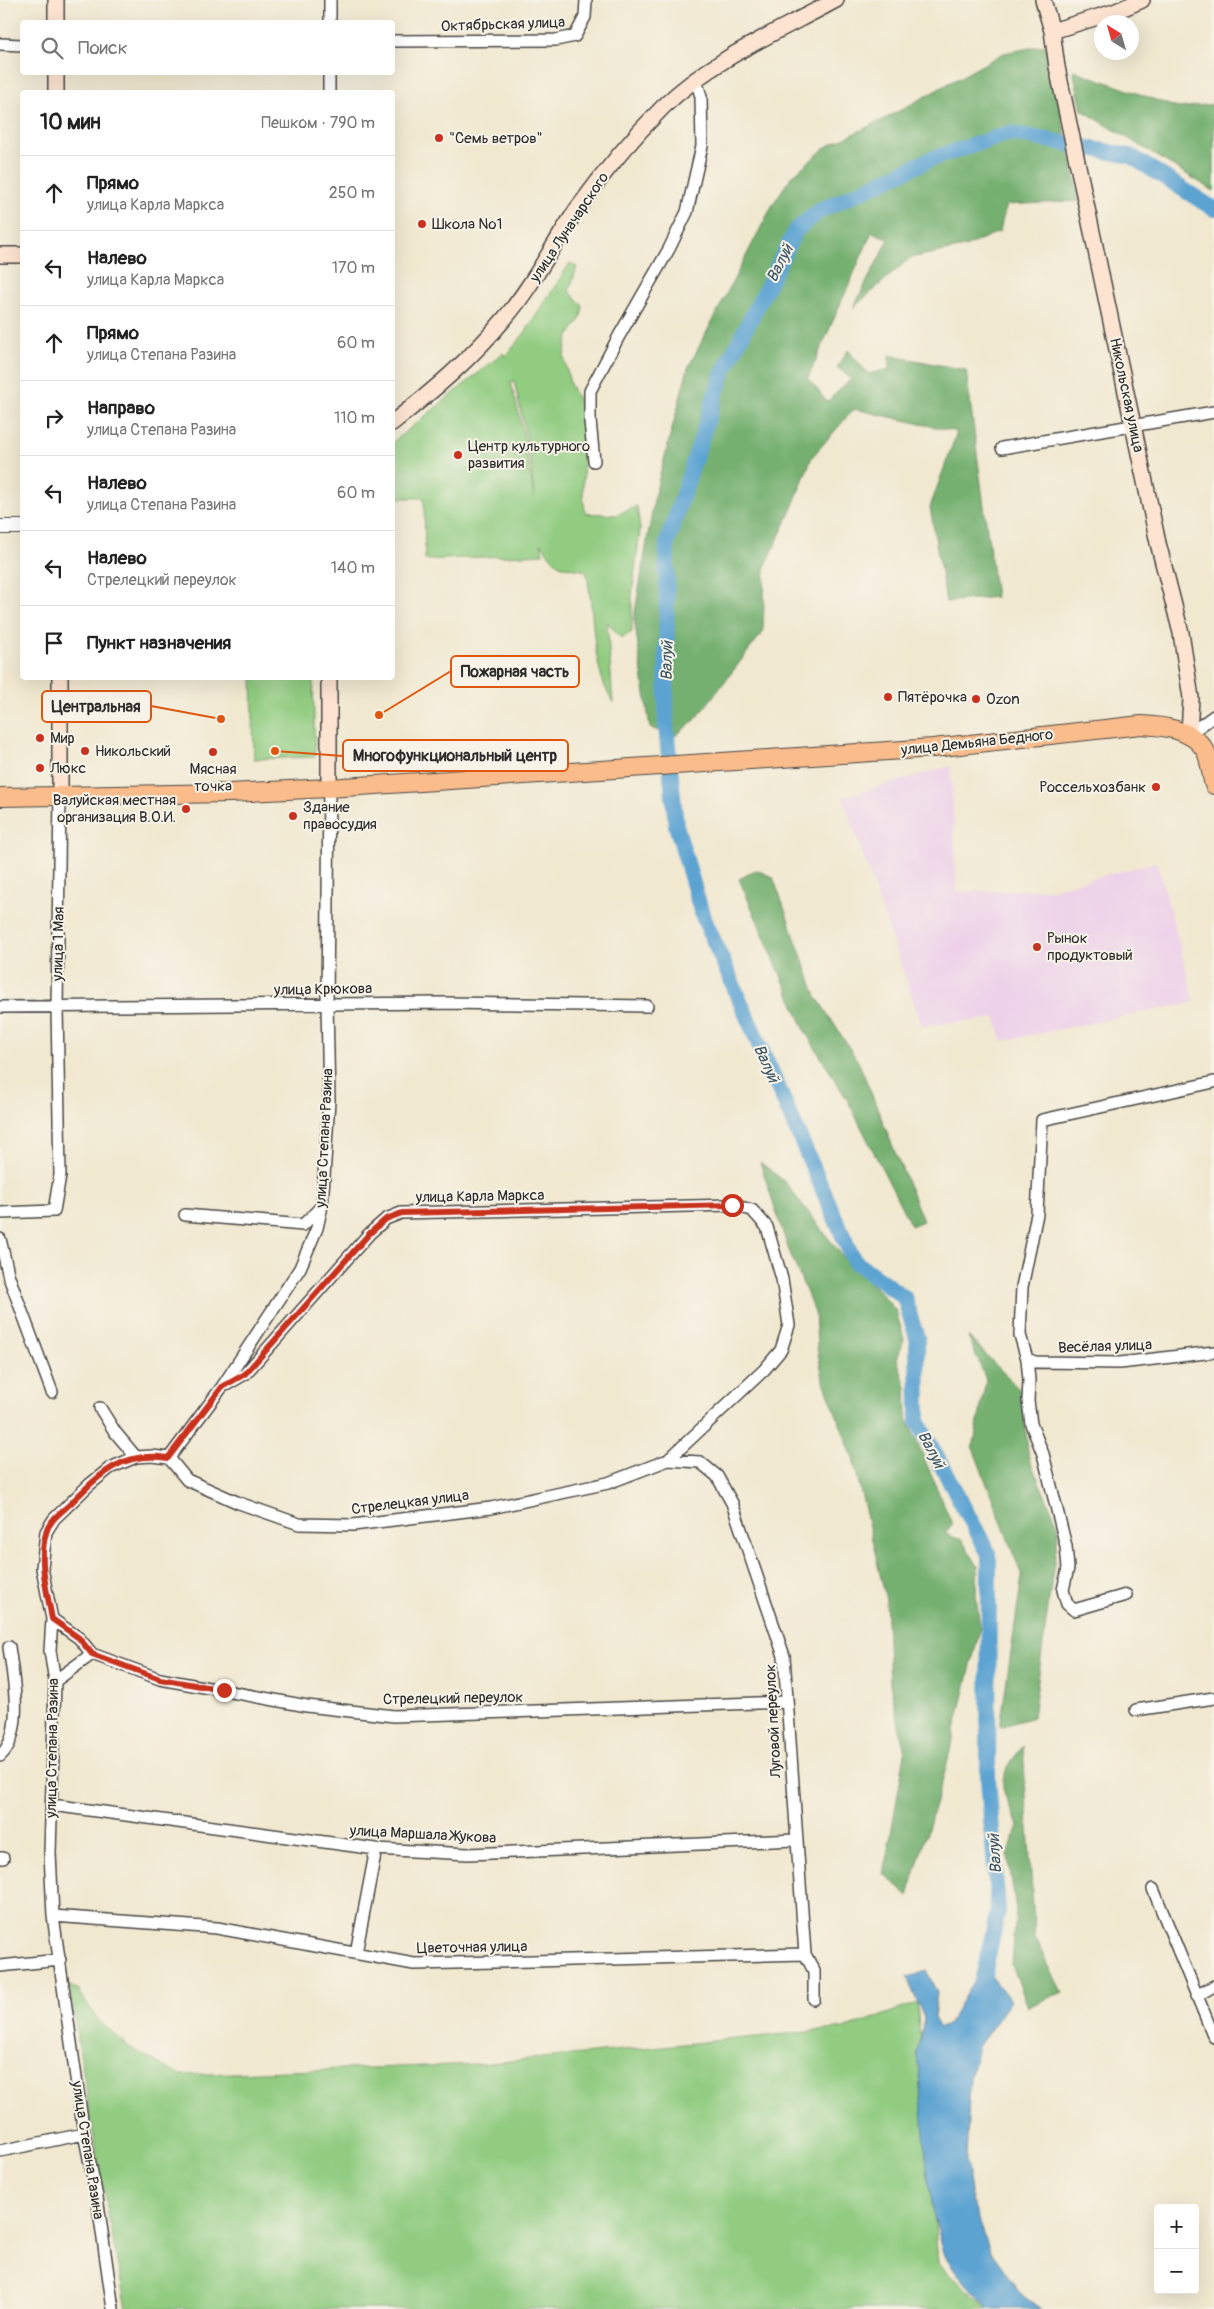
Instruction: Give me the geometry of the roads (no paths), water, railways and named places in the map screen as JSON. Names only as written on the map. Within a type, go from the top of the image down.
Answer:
[{"type":"main road","points":[[56,0],[56,20]]},
{"type":"main road","name":"улица Луначарского","points":[[395,420],[470,357],[506,317],[539,273],[577,209],[616,158],[664,107],[696,79],[836,0]]},
{"type":"main road","name":"Никольская улица","points":[[1043,0],[1052,31],[1057,67],[1083,181],[1158,543],[1181,633],[1191,698],[1189,734]]},
{"type":"main road","points":[[1052,31],[1114,12],[1142,0]]},
{"type":"main road","points":[[56,75],[56,90]]},
{"type":"main road","points":[[0,255],[20,255]]},
{"type":"main road","name":"улица 1 Мая","points":[[60,680],[60,796]]},
{"type":"main road","name":"улица Степана Разина","points":[[329,680],[329,788]]},
{"type":"main road","name":"улица Демьяна Бедного","points":[[0,797],[230,793],[329,788],[933,748],[1141,725],[1159,725],[1189,734]]},
{"type":"main road","points":[[1189,734],[1205,750],[1214,785]]},
{"type":"street","points":[[330,0],[330,20]]},
{"type":"street","name":"Октябрьская улица","points":[[395,41],[556,40],[575,36],[585,17],[586,0]]},
{"type":"street","points":[[0,44],[20,44]]},
{"type":"street","points":[[329,75],[329,90]]},
{"type":"street","points":[[594,461],[590,422],[590,391],[669,249],[687,212],[702,146],[702,97],[696,79]]},
{"type":"street","points":[[1002,448],[1214,412]]},
{"type":"street","points":[[0,527],[20,527]]},
{"type":"street","points":[[1189,734],[1214,716]]},
{"type":"street","name":"улица Степана Разина","points":[[113,2309],[97,2197],[84,2134],[60,1960],[52,1916],[50,1853],[55,1681],[50,1651],[52,1619],[42,1568],[46,1532],[54,1519],[110,1468],[136,1457],[168,1458],[222,1387],[300,1268],[317,1228],[322,1206],[329,1101],[327,1004],[329,788]]},
{"type":"street","name":"улица 1 Мая","points":[[0,1213],[54,1211],[60,1175],[57,1007],[60,796]]},
{"type":"street","name":"улица Крюкова","points":[[0,1006],[444,1003],[647,1006]]},
{"type":"street","points":[[1126,1595],[1074,1610],[1067,1604],[1063,1590],[1068,1568],[1066,1546],[1043,1454],[1031,1424],[1028,1401],[1027,1359],[1020,1336],[1022,1287],[1038,1214],[1042,1120],[1214,1082]]},
{"type":"street","name":"улица Карла Маркса","points":[[222,1387],[245,1374],[369,1234],[386,1219],[402,1213],[732,1205],[752,1210],[767,1227],[782,1279],[789,1325],[781,1350],[764,1370],[668,1460]]},
{"type":"street","points":[[185,1215],[303,1225],[322,1206]]},
{"type":"street","points":[[0,1239],[10,1277],[52,1392]]},
{"type":"street","name":"Весёлая улица","points":[[1027,1359],[1035,1362],[1120,1363],[1214,1352]]},
{"type":"street","points":[[100,1408],[136,1457]]},
{"type":"street","name":"Стрелецкая улица","points":[[168,1458],[187,1480],[239,1503],[299,1524],[353,1525],[491,1508],[608,1482],[668,1460]]},
{"type":"street","name":"Луговой переулок","points":[[668,1460],[700,1462],[717,1476],[732,1503],[784,1656],[804,1954],[814,1971],[814,1999]]},
{"type":"street","name":"Стрелецкий переулок","points":[[52,1619],[79,1638],[92,1654],[160,1679],[307,1706],[394,1716],[786,1702]]},
{"type":"street","points":[[0,1756],[8,1749],[12,1739],[15,1697],[9,1647]]},
{"type":"street","points":[[55,1681],[92,1654]]},
{"type":"street","points":[[1136,1710],[1214,1698]]},
{"type":"street","name":"улица Маршала Жукова","points":[[52,1805],[376,1849],[468,1854],[795,1840]]},
{"type":"street","points":[[356,1952],[376,1849]]},
{"type":"street","points":[[1153,1888],[1214,2036]]},
{"type":"street","name":"Цветочная улица","points":[[52,1916],[217,1928],[414,1964],[804,1954]]},
{"type":"street","points":[[0,1966],[60,1960]]},
{"type":"street","points":[[1196,1996],[1214,1986]]},
{"type":"street","points":[[0,2152],[84,2134]]},
{"type":"water","points":[[980,1962],[1011,2001],[978,2047],[970,2079],[966,2160],[973,2204],[990,2250],[1022,2295],[1041,2309],[988,2309],[945,2256],[934,2217],[927,2169],[917,2052],[924,2018],[907,1977],[927,1971],[937,1993],[934,2017],[938,2028],[949,2023],[975,1978]]},
{"type":"waterway","name":"Валуй","points":[[981,1988],[998,1910],[988,1779],[989,1554],[918,1422],[917,1338],[904,1297],[854,1261],[702,914],[676,825],[666,727],[667,543],[722,375],[796,230],[819,211],[931,159],[1010,133],[1131,156],[1214,209]]},
{"type":"place","name":"\"Семь ветров\"","points":[[439,138]]},
{"type":"place","name":"Школа №1","points":[[422,224]]},
{"type":"place","name":"Центр культурного развития","points":[[458,455]]},
{"type":"place","name":"Пятёрочка","points":[[888,697]]},
{"type":"place","name":"Ozon","points":[[976,699]]},
{"type":"place","name":"Пожарная часть","points":[[379,715]]},
{"type":"place","name":"Центральная","points":[[221,719]]},
{"type":"place","name":"Мир","points":[[40,738]]},
{"type":"place","name":"Никольский","points":[[85,751]]},
{"type":"place","name":"Многофункциональный центр","points":[[275,751]]},
{"type":"place","name":"Мясная точка","points":[[213,752]]},
{"type":"place","name":"Люкс","points":[[40,768]]},
{"type":"place","name":"Россельхозбанк","points":[[1156,787]]},
{"type":"place","name":"Валуйская местная организация В.О.И.","points":[[186,809]]},
{"type":"place","name":"Здание правосудия","points":[[293,816]]},
{"type":"place","name":"Рынок продуктовый","points":[[1037,947]]}]
